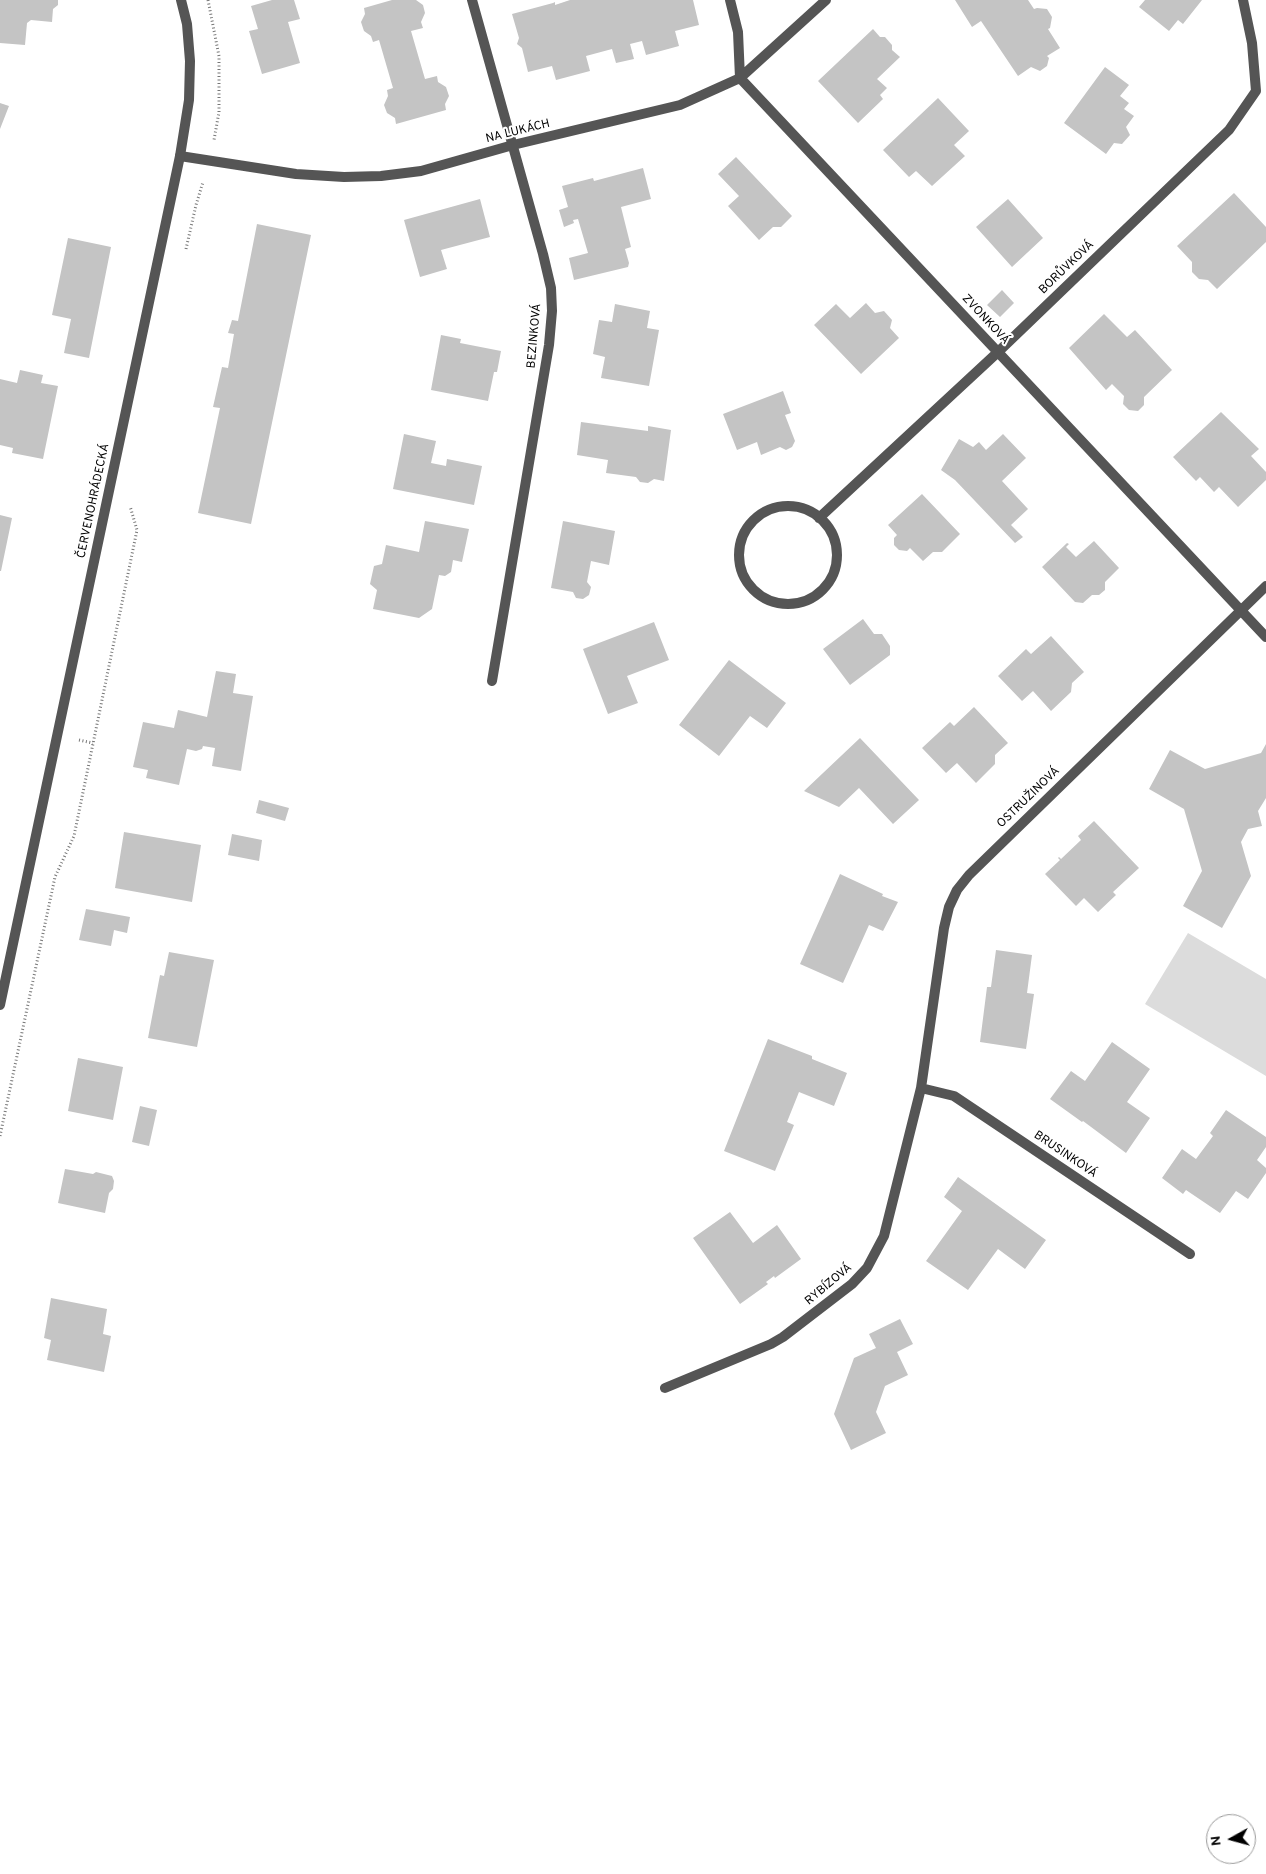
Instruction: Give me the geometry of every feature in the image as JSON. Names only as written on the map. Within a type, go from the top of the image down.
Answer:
[{"type":"street","name":"ČERVENOHRÁDECKÁ","points":[[0,1005],[180,156],[189,100],[190,61],[181,0]]},
{"type":"street","name":"BEZINKOVÁ","points":[[472,0],[543,254],[551,288],[552,311],[549,345],[492,681]]},
{"type":"street","points":[[730,0],[738,32],[740,78]]},
{"type":"street","name":"NA LUKÁCH","points":[[180,156],[296,174],[344,177],[381,176],[421,171],[513,145],[680,105],[740,78],[826,0]]},
{"type":"street","name":"BORŮVKOVÁ","points":[[819,518],[998,352],[1229,130],[1256,90],[1252,43],[1243,0]]},
{"type":"street","name":"ZVONKOVÁ","points":[[740,78],[1266,637]]},
{"type":"street","points":[[789,506],[806,509],[819,518],[830,530],[836,545],[836,561],[832,576],[823,590],[810,599],[794,604],[778,604],[763,598],[751,588],[742,574],[739,558],[741,542],[748,527],[759,516],[773,508],[789,506]]},
{"type":"street","name":"OSTRUŽINOVÁ","points":[[921,1088],[944,928],[949,907],[957,890],[968,875],[1266,586]]},
{"type":"street","name":"BRUSINKOVÁ","points":[[921,1088],[954,1096],[1190,1254]]},
{"type":"street","name":"RYBÍZOVÁ","points":[[665,1388],[771,1344],[783,1337],[852,1284],[867,1268],[884,1236],[921,1088]]},
{"type":"path","points":[[185,253],[196,205],[210,161],[219,112],[219,56],[208,0]]},
{"type":"path","points":[[0,1136],[55,877],[74,836],[137,530],[129,503]]},
{"type":"shaded area","points":[[1188,933],[1266,979],[1266,1076],[1145,1004]]},
{"type":"building","points":[[0,0],[58,0],[58,5],[53,9],[52,22],[31,20],[27,23],[25,45],[0,43]]},
{"type":"building","points":[[272,0],[294,0],[300,19],[288,22],[300,63],[262,74],[249,31],[258,29],[251,6]]},
{"type":"building","points":[[392,0],[416,0],[423,5],[425,13],[421,22],[423,28],[411,31],[425,79],[437,76],[438,82],[446,87],[449,96],[445,104],[446,110],[396,124],[395,118],[387,113],[384,105],[388,96],[387,90],[393,88],[379,40],[373,42],[371,36],[364,31],[361,22],[365,14],[364,8]]},
{"type":"building","points":[[570,0],[693,0],[699,25],[675,31],[679,46],[646,55],[642,41],[630,44],[634,59],[616,63],[612,49],[586,56],[590,71],[556,80],[552,66],[528,72],[522,48],[517,44],[519,38],[512,14],[555,2],[555,5]]},
{"type":"building","points":[[955,0],[1028,0],[1034,9],[1047,9],[1052,17],[1050,28],[1048,29],[1060,48],[1047,56],[1049,58],[1047,66],[1040,71],[1031,67],[1018,76],[981,21],[972,27]]},
{"type":"building","points":[[1145,0],[1202,0],[1183,24],[1178,20],[1169,31],[1139,7]]},
{"type":"building","points":[[873,29],[880,37],[885,37],[892,45],[892,50],[900,57],[877,79],[887,88],[880,95],[883,99],[858,123],[818,81]]},
{"type":"building","points":[[1105,67],[1129,85],[1120,96],[1129,103],[1124,109],[1134,116],[1126,127],[1130,135],[1122,144],[1114,143],[1106,154],[1064,123]]},
{"type":"building","points":[[938,98],[969,131],[954,145],[965,156],[932,186],[916,171],[909,177],[883,150]]},
{"type":"building","points":[[0,103],[9,106],[0,129]]},
{"type":"building","points":[[736,157],[792,216],[781,227],[773,227],[759,240],[728,206],[739,196],[718,174]]},
{"type":"building","points":[[643,168],[651,199],[621,207],[631,247],[625,249],[629,263],[628,267],[574,280],[569,258],[588,253],[578,219],[573,220],[574,223],[564,227],[559,210],[568,207],[562,186],[593,178],[594,181]]},
{"type":"building","points":[[1234,193],[1266,227],[1266,242],[1217,289],[1208,280],[1199,279],[1192,272],[1192,262],[1177,246]]},
{"type":"building","points":[[480,199],[490,237],[441,250],[447,269],[420,277],[404,220]]},
{"type":"building","points":[[1008,199],[1043,238],[1012,267],[976,227]]},
{"type":"building","points":[[257,224],[311,235],[251,524],[198,513],[220,408],[213,407],[222,367],[228,368],[234,334],[228,333],[232,320],[238,321]]},
{"type":"building","points":[[68,238],[111,247],[89,358],[64,353],[71,319],[52,315]]},
{"type":"building","points":[[1002,290],[1014,303],[1000,317],[987,305]]},
{"type":"building","points":[[866,303],[875,313],[884,311],[892,320],[890,328],[899,338],[861,374],[814,325],[836,304],[850,318]]},
{"type":"building","points":[[615,304],[650,311],[647,328],[659,330],[649,386],[601,378],[605,357],[593,354],[599,320],[612,322]]},
{"type":"building","points":[[1104,314],[1127,337],[1135,330],[1172,370],[1144,397],[1144,405],[1138,411],[1129,410],[1123,404],[1124,396],[1112,384],[1106,390],[1069,348]]},
{"type":"building","points":[[441,335],[461,339],[460,343],[501,351],[488,401],[431,390]]},
{"type":"building","points":[[20,370],[43,375],[41,383],[58,386],[43,459],[12,453],[13,448],[0,445],[0,379],[17,383]]},
{"type":"building","points":[[783,391],[791,413],[785,415],[795,441],[792,447],[786,450],[780,447],[761,455],[757,442],[737,450],[723,414]]},
{"type":"building","points":[[1221,412],[1259,449],[1251,456],[1266,472],[1266,480],[1238,507],[1219,487],[1214,492],[1200,477],[1196,481],[1173,457]]},
{"type":"building","points":[[581,422],[648,431],[648,426],[671,430],[664,481],[654,479],[648,483],[640,482],[636,477],[606,473],[608,460],[577,455]]},
{"type":"building","points":[[404,434],[436,441],[431,463],[446,466],[447,459],[482,466],[474,505],[393,489]]},
{"type":"building","points":[[1003,434],[1026,458],[1002,481],[1028,509],[1011,525],[1023,537],[1015,543],[955,480],[941,470],[959,439],[973,447],[979,442],[986,450]]},
{"type":"building","points":[[922,494],[960,534],[942,552],[933,552],[923,561],[910,548],[907,551],[899,550],[894,545],[894,538],[897,535],[888,525]]},
{"type":"building","points":[[0,515],[12,518],[1,571],[0,571]]},
{"type":"building","points":[[425,521],[469,529],[462,562],[453,560],[451,572],[445,576],[439,575],[432,609],[419,618],[373,609],[377,590],[370,584],[374,566],[382,564],[386,545],[419,552]]},
{"type":"building","points":[[563,521],[615,531],[609,565],[591,561],[587,582],[591,587],[589,595],[583,599],[576,598],[573,592],[551,588]]},
{"type":"building","points":[[1094,541],[1119,568],[1105,582],[1105,590],[1099,595],[1092,595],[1083,603],[1075,602],[1042,567],[1067,543],[1069,544],[1066,547],[1076,557]]},
{"type":"building","points":[[863,619],[874,634],[882,634],[890,646],[890,655],[850,685],[823,649]]},
{"type":"building","points":[[654,622],[669,660],[627,676],[638,703],[608,714],[583,649]]},
{"type":"building","points":[[1051,636],[1084,672],[1072,683],[1071,692],[1051,711],[1033,691],[1022,701],[998,676],[1026,649],[1031,654]]},
{"type":"building","points":[[729,660],[786,703],[767,728],[750,716],[719,756],[679,725]]},
{"type":"building","points":[[216,671],[236,674],[233,693],[253,696],[241,771],[212,766],[215,748],[203,746],[202,749],[196,751],[187,749],[179,785],[146,778],[148,770],[133,767],[143,722],[174,728],[178,710],[207,717]]},
{"type":"building","points":[[974,707],[1008,743],[995,755],[995,764],[976,783],[957,763],[946,773],[922,748],[950,722],[954,726]]},
{"type":"building","points":[[860,738],[919,800],[893,824],[859,788],[839,807],[804,791]]},
{"type":"building","points":[[1266,744],[1266,798],[1258,811],[1262,826],[1248,829],[1241,842],[1251,876],[1222,928],[1183,906],[1202,871],[1184,809],[1149,789],[1170,750],[1205,769],[1261,753]]},
{"type":"building","points":[[259,800],[289,808],[285,821],[256,813]]},
{"type":"building","points":[[1094,821],[1139,868],[1113,892],[1116,895],[1098,912],[1084,898],[1076,906],[1045,874],[1060,860],[1059,857],[1061,859],[1081,840],[1078,836]]},
{"type":"building","points":[[124,832],[201,845],[192,902],[115,888]]},
{"type":"building","points":[[232,834],[262,840],[259,861],[228,855]]},
{"type":"building","points":[[840,874],[883,894],[882,896],[898,902],[883,931],[869,925],[843,983],[800,964]]},
{"type":"building","points":[[86,909],[130,917],[127,933],[114,930],[111,946],[79,940]]},
{"type":"building","points":[[996,950],[1032,955],[1027,993],[1034,994],[1026,1049],[980,1042],[987,987],[991,987]]},
{"type":"building","points":[[169,952],[214,960],[197,1047],[148,1038],[160,975],[164,976]]},
{"type":"building","points":[[768,1039],[812,1056],[812,1059],[847,1073],[834,1106],[799,1092],[787,1122],[794,1125],[775,1171],[724,1151]]},
{"type":"building","points":[[1112,1042],[1150,1069],[1127,1102],[1150,1118],[1126,1153],[1050,1099],[1071,1071],[1085,1081]]},
{"type":"building","points":[[78,1058],[123,1067],[113,1120],[68,1111]]},
{"type":"building","points":[[140,1106],[157,1110],[149,1146],[132,1142]]},
{"type":"building","points":[[1226,1110],[1266,1137],[1266,1147],[1257,1160],[1266,1168],[1266,1173],[1248,1199],[1236,1191],[1220,1213],[1186,1190],[1183,1194],[1162,1178],[1182,1149],[1196,1159],[1213,1136],[1210,1133]]},
{"type":"building","points":[[65,1169],[93,1174],[96,1172],[112,1176],[114,1181],[113,1189],[109,1193],[105,1213],[58,1203]]},
{"type":"building","points":[[958,1177],[1046,1240],[1025,1269],[998,1249],[968,1290],[926,1261],[962,1211],[944,1197]]},
{"type":"building","points":[[730,1212],[753,1243],[777,1225],[801,1259],[775,1278],[774,1276],[766,1282],[768,1284],[740,1304],[693,1238]]},
{"type":"building","points":[[51,1298],[107,1309],[103,1334],[111,1336],[104,1372],[47,1360],[51,1340],[44,1338]]},
{"type":"building","points":[[900,1319],[913,1344],[897,1352],[908,1375],[885,1386],[876,1412],[886,1433],[851,1450],[834,1414],[854,1358],[876,1348],[869,1334]]}]
